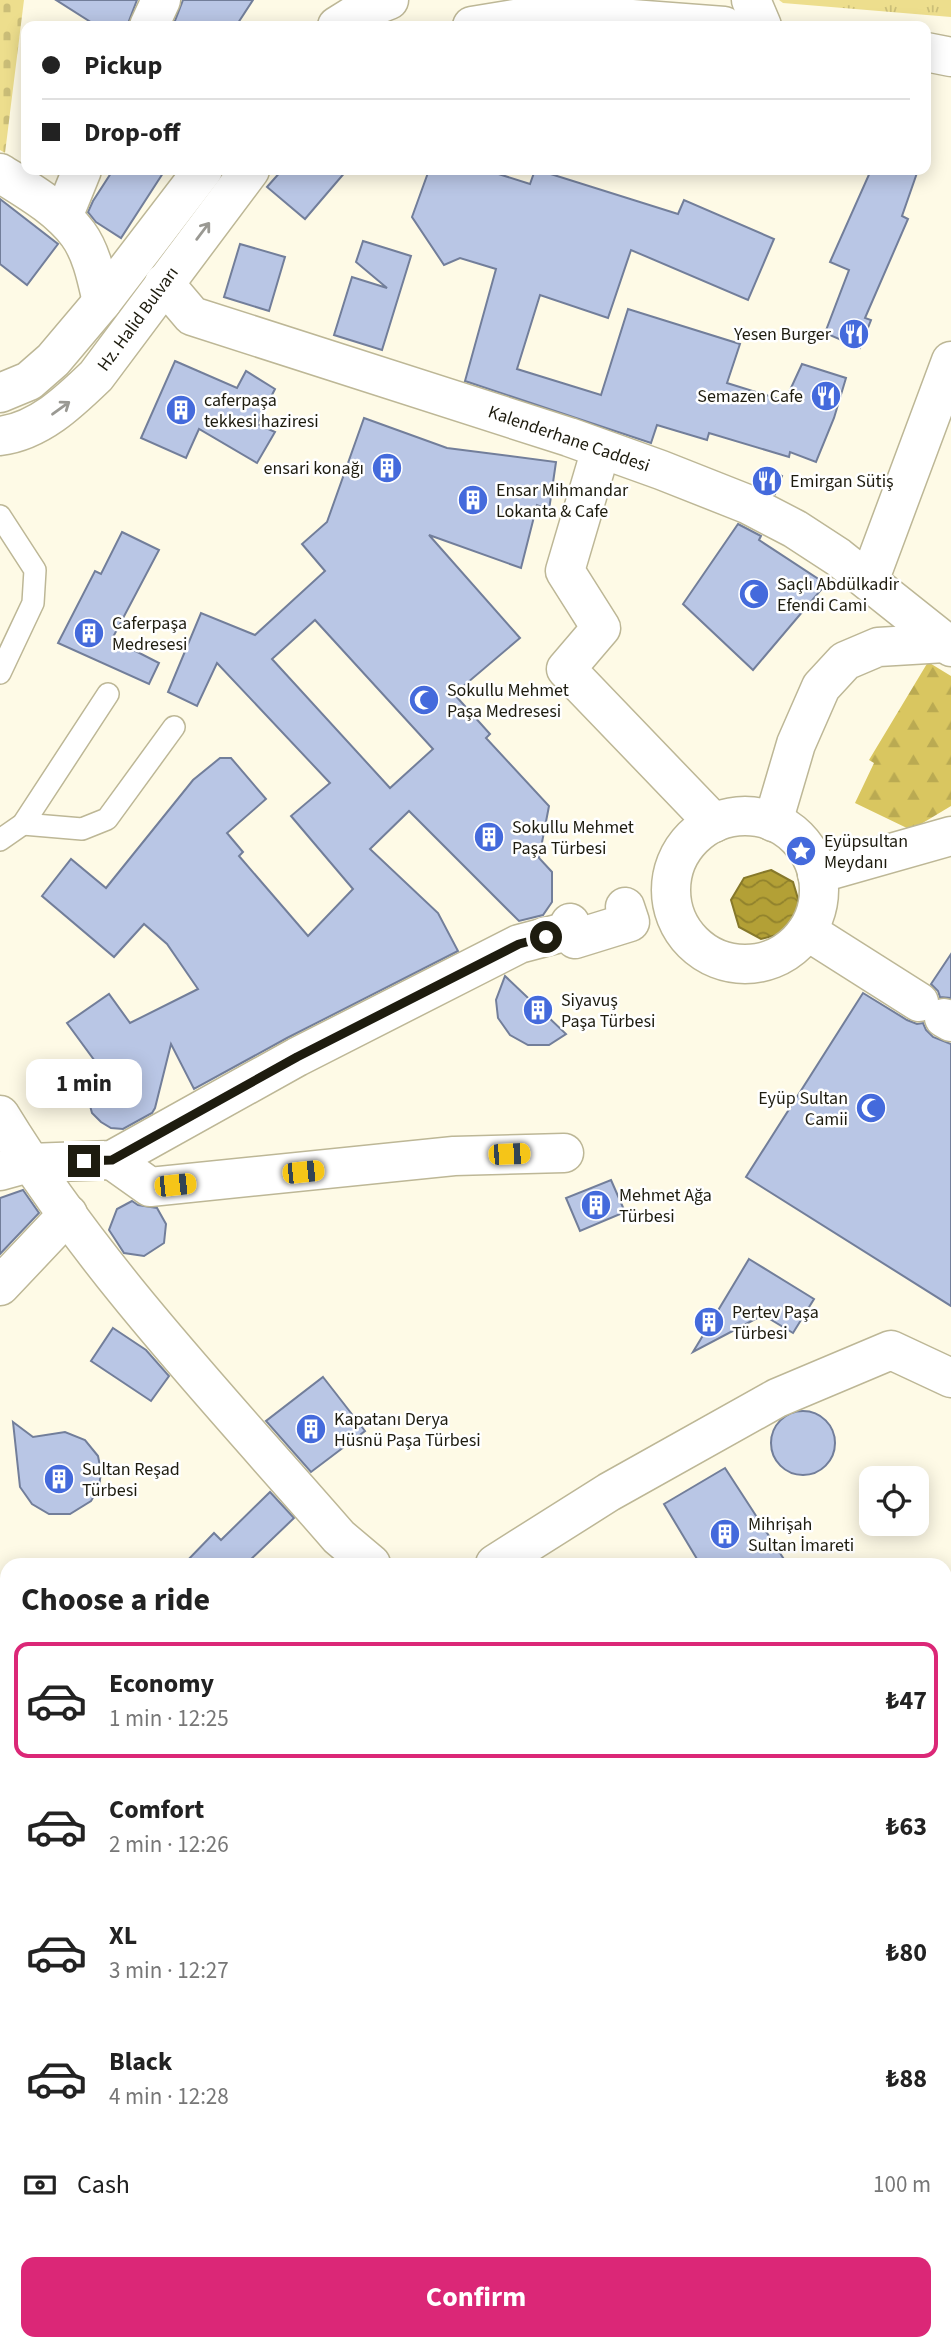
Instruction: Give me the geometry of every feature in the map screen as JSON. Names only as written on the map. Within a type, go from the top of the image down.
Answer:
[{"type":"street","points":[[152,21],[162,0]]},
{"type":"street","points":[[345,21],[361,11],[389,0]]},
{"type":"street","points":[[751,0],[760,21]]},
{"type":"street","points":[[502,21],[533,16],[652,21]]},
{"type":"street","points":[[931,53],[951,57]]},
{"type":"street","points":[[0,173],[63,217],[79,235],[86,248],[102,302]]},
{"type":"street","points":[[63,217],[80,175]]},
{"type":"street","points":[[0,393],[29,382],[53,360],[102,302],[199,175]]},
{"type":"street","name":"Hz. Halid Bulvarı","points":[[0,436],[38,423],[66,405],[96,376],[246,175]]},
{"type":"street","name":"Kalenderhane Caddesi","points":[[164,283],[192,316],[601,449],[747,504],[796,529],[869,581],[948,645]]},
{"type":"street","points":[[869,581],[951,361]]},
{"type":"street","points":[[601,449],[565,571],[601,628],[566,669],[714,823]]},
{"type":"street","points":[[773,822],[796,744],[821,687],[845,661],[878,647],[948,645]]},
{"type":"street","points":[[737,816],[773,822],[783,826],[801,841],[814,862],[819,885],[817,909],[807,931],[790,950],[767,961],[742,964],[718,959],[696,946],[680,927],[671,903],[671,878],[680,855],[694,836],[714,823],[737,816]]},
{"type":"street","points":[[817,874],[951,836]]},
{"type":"street","points":[[15,1167],[112,1160],[297,1057],[519,944],[573,931],[630,922],[626,911],[671,903]]},
{"type":"street","points":[[807,931],[938,1014]]},
{"type":"street","points":[[0,1115],[15,1167],[68,1214],[130,1296],[339,1537],[364,1558]]},
{"type":"street","points":[[112,1160],[149,1187],[454,1156],[564,1153]]},
{"type":"street","points":[[0,1286],[68,1214]]},
{"type":"street","points":[[504,1558],[609,1492],[777,1398],[891,1350],[951,1378]]},
{"type":"lane","points":[[0,516],[35,570],[33,603],[0,673]]},
{"type":"lane","points":[[0,840],[23,824],[108,694]]},
{"type":"lane","points":[[23,824],[82,829],[107,819],[174,727]]},
{"type":"green space","points":[[0,0],[24,0],[5,153],[0,150]]},
{"type":"green space","points":[[779,0],[951,0],[951,17],[783,3]]},
{"type":"green space","points":[[928,662],[951,676],[951,806],[911,830],[855,803],[874,763],[869,760]]},
{"type":"water","points":[[771,870],[793,882],[801,909],[788,932],[761,939],[739,927],[731,900],[744,878]]},
{"type":"building","points":[[56,0],[137,0],[129,21],[89,21]]},
{"type":"building","points":[[183,0],[253,0],[239,21],[175,21]]},
{"type":"building","points":[[110,175],[162,175],[121,238],[96,222],[88,212]]},
{"type":"building","points":[[278,175],[343,175],[305,219],[267,187]]},
{"type":"building","points":[[427,175],[502,175],[530,184],[533,175],[554,175],[678,214],[684,200],[774,239],[748,300],[631,250],[608,318],[540,295],[517,369],[601,395],[628,309],[740,344],[727,383],[785,401],[802,364],[846,378],[834,418],[816,462],[790,452],[789,457],[709,433],[707,440],[657,425],[651,443],[465,381],[496,269],[460,258],[444,265],[412,217]]},
{"type":"building","points":[[869,175],[916,175],[902,216],[908,219],[865,318],[871,320],[860,348],[825,333],[849,270],[830,262]]},
{"type":"building","points":[[0,199],[58,244],[27,285],[0,264]]},
{"type":"building","points":[[363,241],[411,256],[382,350],[334,335],[352,277],[387,288],[356,262]]},
{"type":"building","points":[[240,244],[285,257],[269,311],[224,297]]},
{"type":"building","points":[[175,361],[237,388],[246,371],[275,389],[257,424],[275,432],[257,463],[199,429],[186,458],[141,438]]},
{"type":"building","points":[[364,418],[447,448],[556,462],[549,510],[537,505],[521,568],[429,535],[520,638],[454,694],[490,734],[486,738],[549,806],[539,858],[552,872],[552,902],[543,915],[519,921],[409,811],[370,849],[438,913],[458,951],[287,1038],[194,1089],[171,1044],[152,1113],[123,1129],[111,1128],[92,1113],[87,1095],[97,1064],[67,1023],[109,994],[130,1023],[198,989],[167,944],[144,924],[114,957],[42,896],[71,859],[106,888],[193,780],[220,758],[231,758],[266,799],[227,833],[243,852],[239,856],[308,936],[353,889],[291,816],[330,783],[217,663],[197,706],[168,692],[201,613],[255,635],[325,571],[302,544],[327,522]],"holes":[[[315,620],[433,749],[390,788],[272,659]]]},
{"type":"building","points":[[774,472],[782,476],[775,494],[763,488]]},
{"type":"building","name":"Saçlı Abdülkadir Efendi Cami","points":[[738,524],[761,536],[759,540],[826,584],[753,670],[683,604]]},
{"type":"building","points":[[122,532],[159,550],[112,639],[159,663],[149,684],[58,643],[95,571],[101,574]]},
{"type":"building","points":[[951,954],[951,998],[940,997],[931,984]]},
{"type":"building","points":[[505,976],[566,1034],[549,1045],[528,1045],[510,1035],[498,1018],[496,1000]]},
{"type":"building","name":"Eyüp Sultan Camii","points":[[863,993],[907,1020],[923,1023],[933,1037],[951,1044],[951,1306],[746,1177]]},
{"type":"building","name":"Mehmet Ağa Türbesi","points":[[611,1180],[625,1212],[580,1231],[566,1198]]},
{"type":"building","points":[[23,1190],[39,1213],[0,1254],[0,1198]]},
{"type":"building","points":[[132,1201],[138,1205],[157,1208],[166,1224],[164,1243],[144,1256],[124,1253],[109,1230],[117,1209]]},
{"type":"building","points":[[749,1259],[814,1299],[793,1333],[763,1315],[693,1352]]},
{"type":"building","points":[[113,1328],[146,1350],[169,1376],[151,1401],[91,1361]]},
{"type":"building","name":"Kapatanı Derya Hüsnü Paşa Türbesi","points":[[323,1377],[365,1431],[311,1472],[266,1421]]},
{"type":"building","points":[[803,1411],[821,1417],[829,1425],[835,1443],[829,1461],[821,1469],[803,1475],[785,1469],[777,1461],[771,1443],[777,1425],[785,1417]]},
{"type":"building","name":"Sultan Reşad Türbesi","points":[[13,1422],[33,1437],[65,1432],[85,1440],[98,1456],[101,1471],[99,1488],[91,1501],[70,1514],[49,1514],[32,1504],[20,1487]]},
{"type":"building","name":"Mihrişah Sultan İmareti","points":[[725,1468],[783,1558],[696,1558],[664,1504]]},
{"type":"building","points":[[270,1492],[294,1518],[252,1558],[190,1558],[214,1533],[221,1540]]},
{"type":"place","name":"Yesen Burger","points":[[854,334]]},
{"type":"place","name":"Semazen Cafe","points":[[826,396]]},
{"type":"place","name":"caferpaşa tekkesi haziresi","points":[[181,410]]},
{"type":"place","name":"ensari konağı","points":[[387,468]]},
{"type":"place","name":"Emirgan Sütiş","points":[[767,481]]},
{"type":"place","name":"Ensar Mihmandar Lokanta & Cafe","points":[[473,500]]},
{"type":"place","name":"Saçlı Abdülkadir Efendi Cami","points":[[754,594]]},
{"type":"place","name":"Caferpaşa Medresesi","points":[[89,633]]},
{"type":"place","name":"Sokullu Mehmet Paşa Medresesi","points":[[424,700]]},
{"type":"place","name":"Sokullu Mehmet Paşa Türbesi","points":[[489,837]]},
{"type":"place","name":"Eyüpsultan Meydanı","points":[[801,851]]},
{"type":"place","name":"Siyavuş Paşa Türbesi","points":[[538,1010]]},
{"type":"place","name":"Eyüp Sultan Camii","points":[[871,1108]]},
{"type":"place","name":"Mehmet Ağa Türbesi","points":[[596,1205]]},
{"type":"place","name":"Pertev Paşa Türbesi","points":[[709,1322]]},
{"type":"place","name":"Kapatanı Derya Hüsnü Paşa Türbesi","points":[[311,1429]]},
{"type":"place","name":"Sultan Reşad Türbesi","points":[[59,1479]]},
{"type":"place","name":"Mihrişah Sultan İmareti","points":[[725,1534]]},
{"type":"route","points":[[84,1161],[112,1160],[297,1057],[519,944],[546,937]]}]
